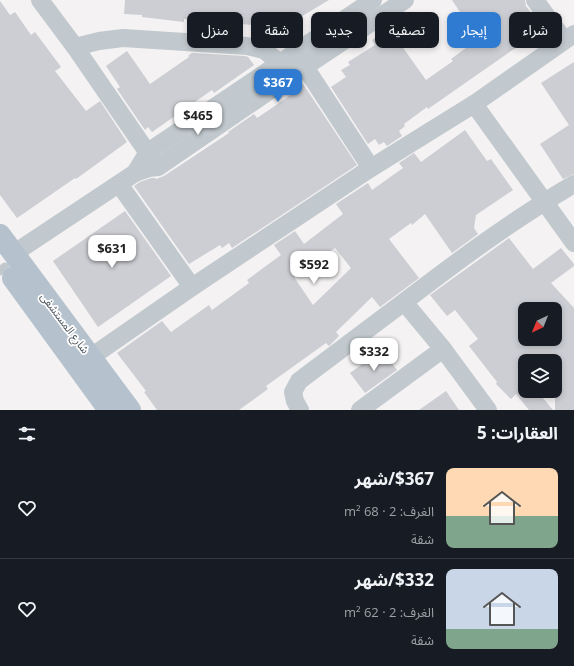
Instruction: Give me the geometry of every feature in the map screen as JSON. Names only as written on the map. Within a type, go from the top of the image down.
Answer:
[{"type":"main road","name":"شارع المستشفى","points":[[0,235],[5,263],[109,410]]},
{"type":"main road","name":"شارع المستشفى","points":[[5,263],[91,357],[130,410]]},
{"type":"street","points":[[40,0],[76,47],[158,167]]},
{"type":"street","points":[[135,173],[148,152],[373,0]]},
{"type":"street","points":[[5,263],[135,173],[148,168],[158,167],[405,0]]},
{"type":"street","points":[[91,357],[192,287],[371,168],[474,104],[569,37],[535,0]]},
{"type":"street","points":[[76,47],[99,41],[123,38],[247,46],[264,50],[280,63]]},
{"type":"street","points":[[304,67],[371,168]]},
{"type":"street","points":[[474,104],[574,243]]},
{"type":"street","points":[[119,184],[192,287]]},
{"type":"street","points":[[300,410],[295,401],[293,392],[300,380],[480,244],[545,201],[574,184]]},
{"type":"street","points":[[404,302],[443,349],[488,410]]},
{"type":"street","points":[[360,410],[443,349]]},
{"type":"building","points":[[125,0],[329,0],[303,16],[303,12],[251,12],[251,25],[243,24],[243,12],[187,12],[187,19],[184,19],[184,22],[142,17],[142,15],[124,14]]},
{"type":"building","points":[[452,0],[525,0],[526,6],[530,12],[509,12],[509,48],[516,48],[404,124],[405,126],[399,131],[402,136],[387,146],[384,142],[379,145],[375,139],[368,144],[331,87],[346,77],[341,70],[350,65],[348,62],[375,45],[375,48],[403,48],[426,80],[453,61],[451,59],[466,48],[501,48],[501,12],[460,12]]},
{"type":"building","points":[[0,1],[10,15],[15,12],[31,35],[35,32],[61,67],[55,71],[86,111],[100,101],[127,142],[76,179],[75,178],[17,218],[0,195]]},
{"type":"building","points":[[375,38],[375,45],[372,40]]},
{"type":"building","points":[[127,51],[150,84],[189,57],[188,56],[192,53],[245,56],[248,57],[254,65],[214,93],[212,90],[152,132],[148,127],[145,130],[117,89],[120,87],[106,66]]},
{"type":"building","points":[[574,62],[574,174],[563,179],[540,144],[569,125],[541,83]]},
{"type":"building","points":[[303,84],[357,165],[232,248],[229,243],[222,248],[220,245],[189,264],[134,186],[151,178],[156,179],[164,176],[229,133],[228,132],[254,114],[257,118],[285,99]]},
{"type":"building","points":[[465,130],[487,161],[491,159],[513,190],[476,215],[474,228],[478,234],[452,253],[425,214],[412,225],[411,223],[389,239],[419,278],[380,307],[372,297],[336,332],[339,336],[329,346],[326,343],[266,386],[268,389],[239,410],[157,410],[144,392],[146,391],[117,353],[162,321],[171,332],[209,305],[212,310],[249,283],[247,280],[281,255],[274,245],[295,231],[304,244],[343,214],[336,204],[368,183],[372,190],[403,168],[399,163],[414,153],[421,162]],"holes":[[[335,248],[351,268],[313,305],[294,277]]]},
{"type":"building","points":[[125,211],[171,276],[98,327],[53,261]]},
{"type":"building","points":[[509,238],[533,269],[561,248],[574,266],[551,283],[574,308],[574,410],[555,410],[555,398],[562,398],[562,354],[518,354],[518,396],[516,394],[511,399],[496,384],[497,382],[469,346],[478,339],[455,310],[447,316],[430,295]]},
{"type":"building","points":[[382,350],[397,370],[365,393],[350,373]]},
{"type":"building","points":[[446,391],[459,410],[419,410]]},
{"type":"building","points":[[519,398],[543,398],[553,410],[529,410]]}]
